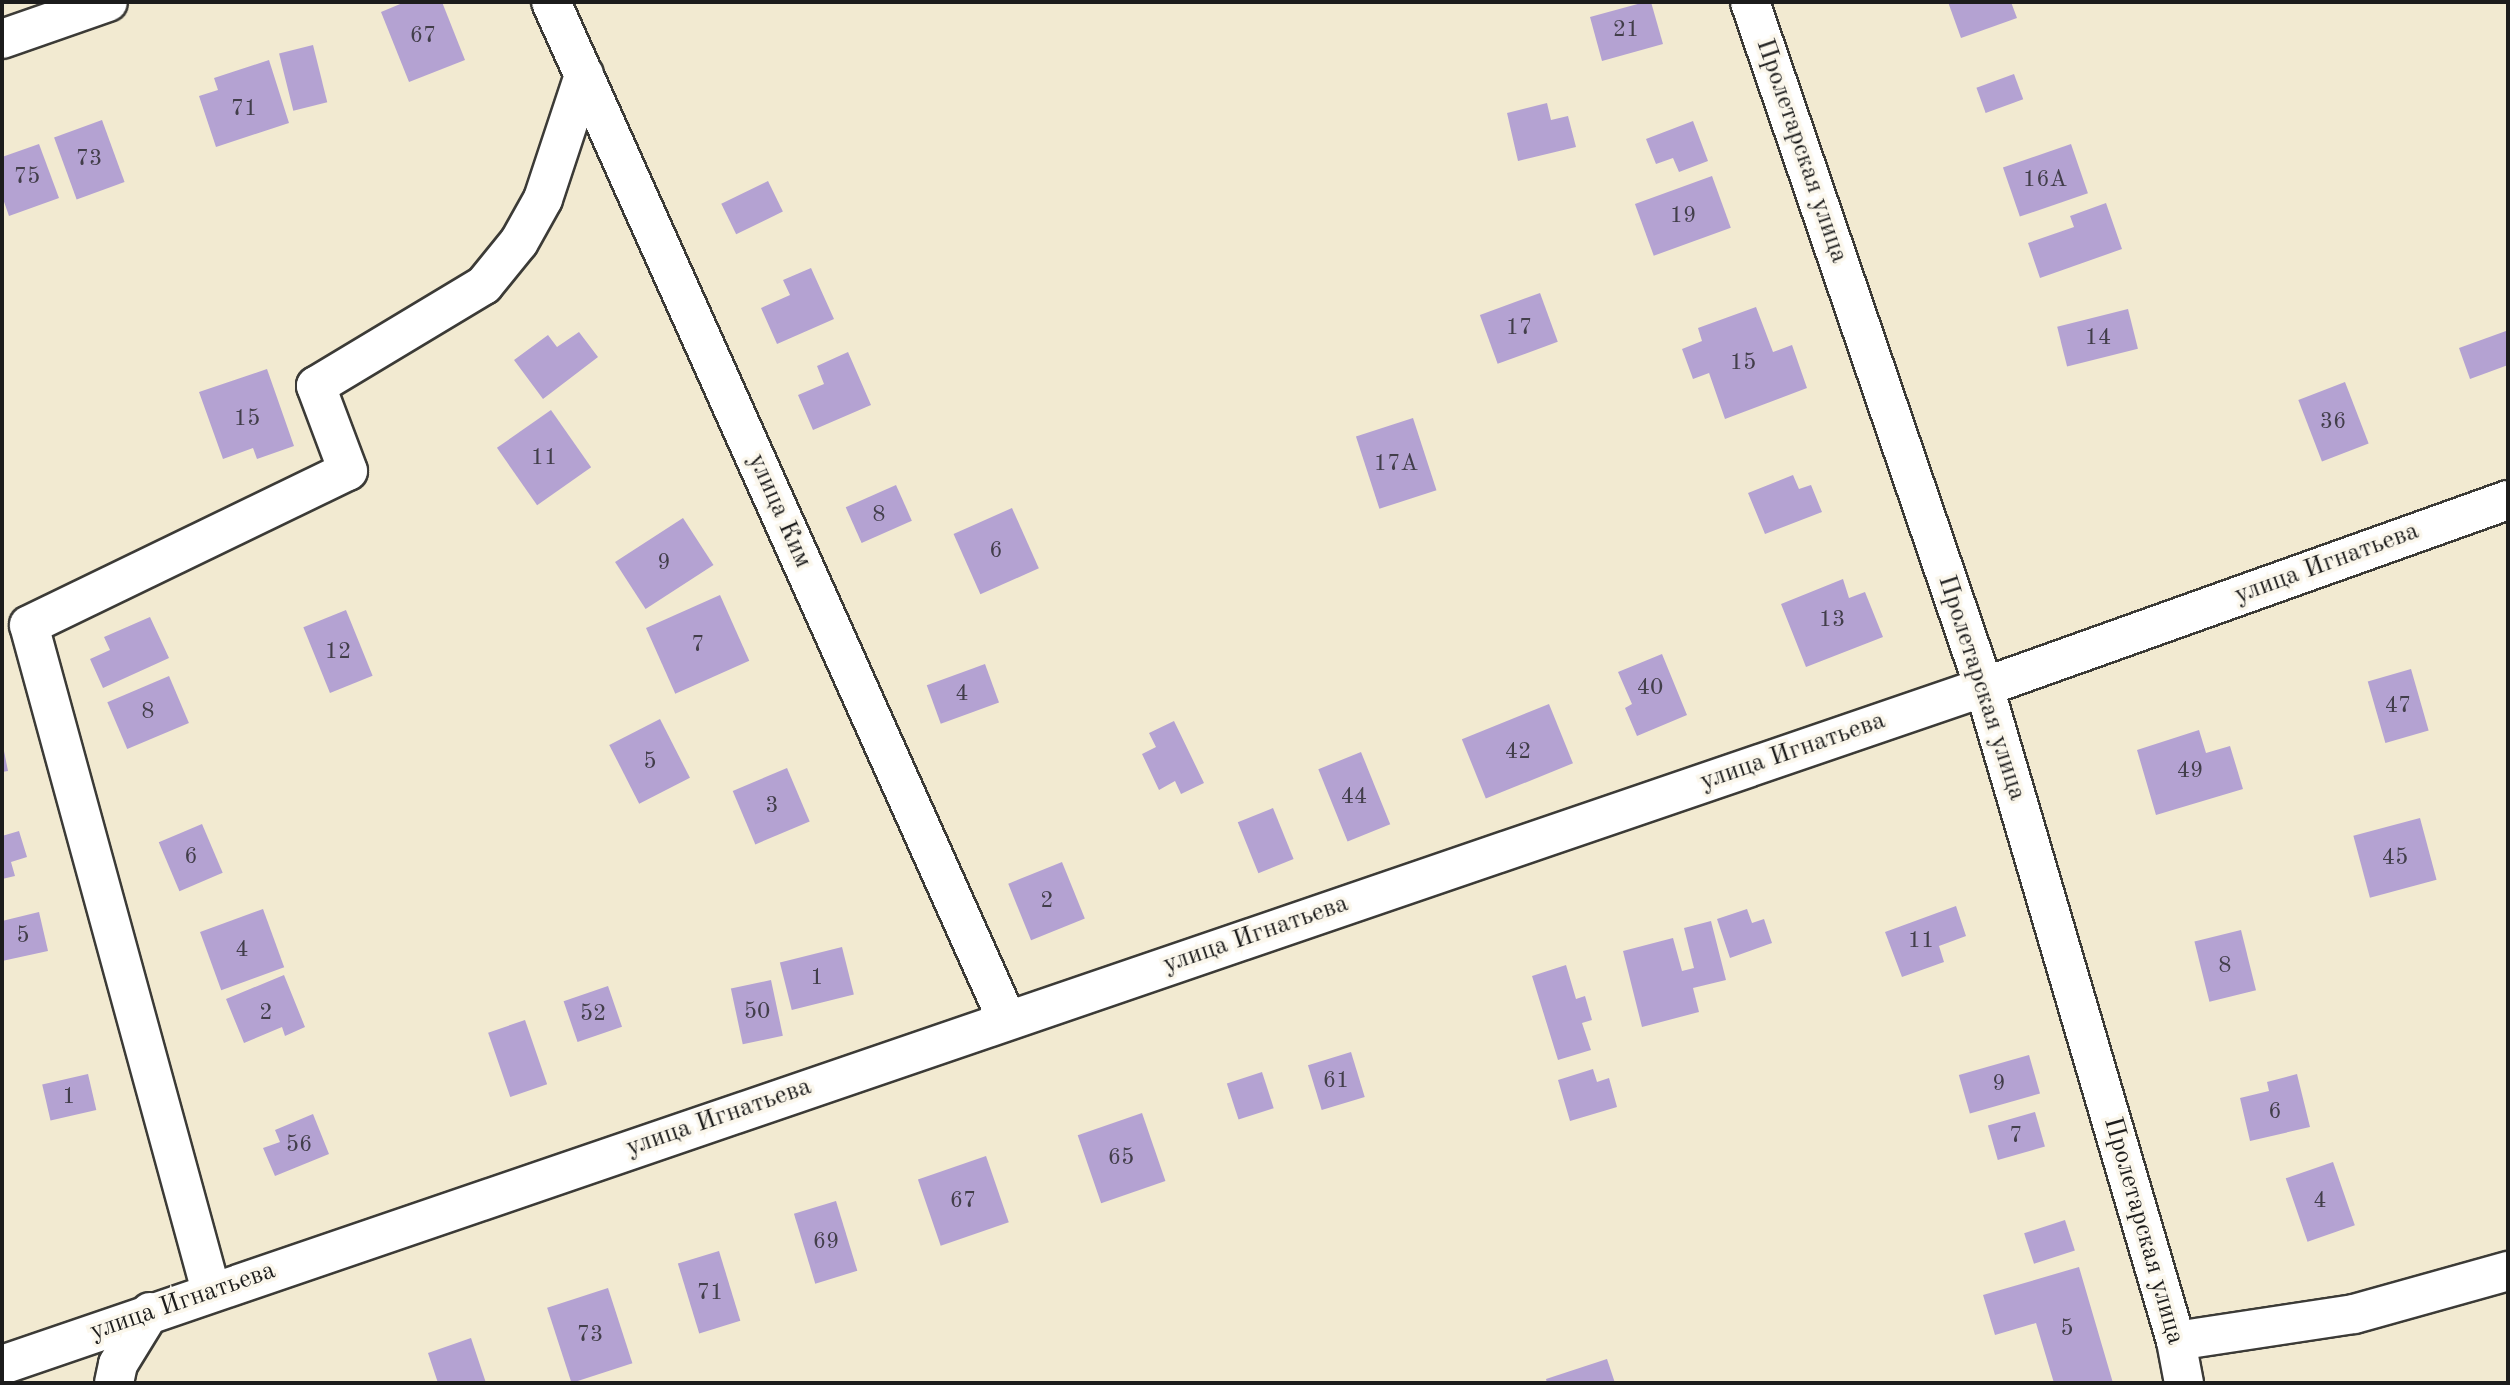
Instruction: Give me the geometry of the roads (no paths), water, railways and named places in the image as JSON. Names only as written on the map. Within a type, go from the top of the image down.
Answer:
[{"type":"street","points":[[2,40],[108,2]]},
{"type":"street","name":"улица Ким","points":[[551,2],[1007,1020]]},
{"type":"street","name":"Пролетарская улица","points":[[1750,2],[1984,687],[2176,1341],[2184,1383]]},
{"type":"street","points":[[211,1291],[29,625],[348,471],[316,386],[484,285],[519,242],[543,199],[584,75]]},
{"type":"street","name":"улица Игнатьева","points":[[2,1366],[149,1312],[1984,687],[2508,500]]},
{"type":"street","points":[[2176,1341],[2354,1314],[2508,1271]]},
{"type":"street","points":[[114,1383],[118,1364],[149,1312]]}]
